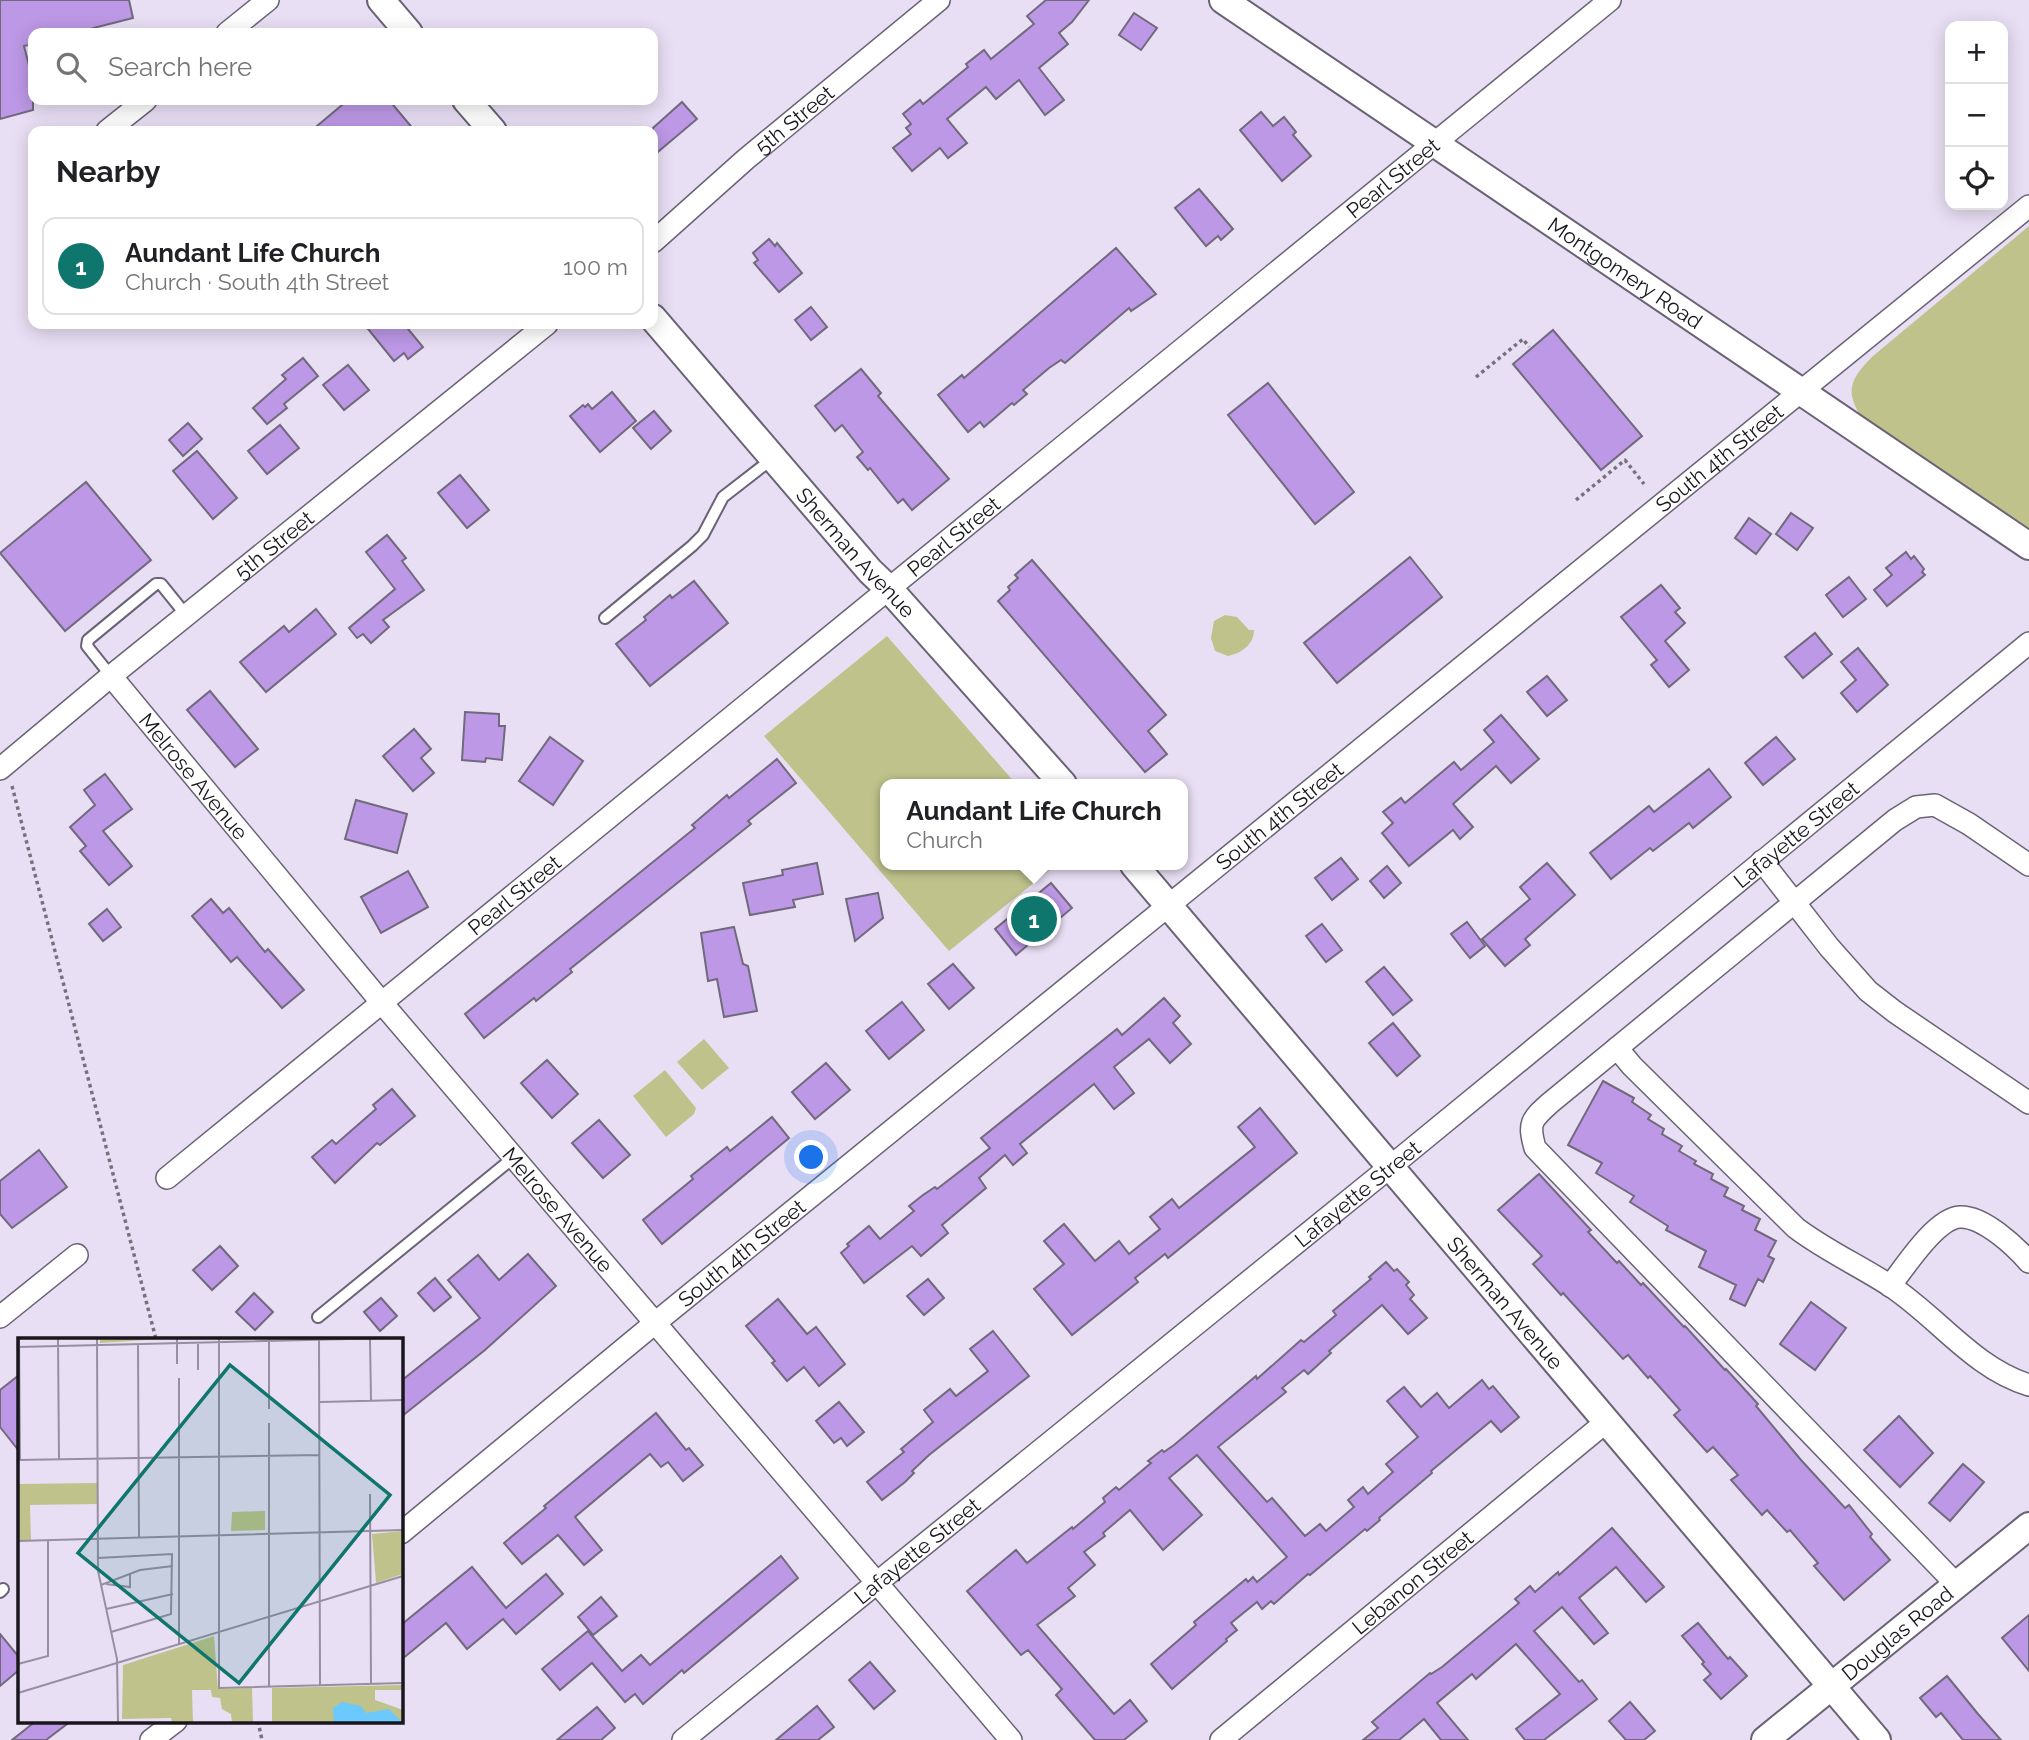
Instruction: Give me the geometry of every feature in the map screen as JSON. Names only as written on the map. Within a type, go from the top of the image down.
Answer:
[{"type":"street","points":[[233,28],[268,0]]},
{"type":"street","points":[[381,0],[406,28]]},
{"type":"street","name":"5th Street","points":[[658,238],[746,159],[939,0]]},
{"type":"street","name":"Montgomery Road","points":[[1223,0],[2029,546]]},
{"type":"street","name":"Pearl Street","points":[[167,1178],[1610,0]]},
{"type":"street","points":[[113,126],[140,105]]},
{"type":"street","points":[[470,105],[489,126]]},
{"type":"street","name":"South 4th Street","points":[[402,1532],[655,1323],[2029,206]]},
{"type":"street","name":"Sherman Avenue","points":[[658,324],[870,571],[1059,779]]},
{"type":"street","name":"5th Street","points":[[0,769],[541,329]]},
{"type":"street","name":"Lafayette Street","points":[[683,1740],[1390,1167],[2029,643]]},
{"type":"street","name":"Melrose Avenue","points":[[111,676],[513,1158],[1012,1740]]},
{"type":"street","points":[[1956,1584],[1535,1148],[1530,1130],[1537,1115],[1617,1048],[1895,820],[1916,807],[1935,805],[1969,824],[2029,865]]},
{"type":"street","points":[[1762,861],[1829,947],[1868,991],[1895,1013],[2029,1102]]},
{"type":"street","name":"Sherman Avenue","points":[[1138,870],[1877,1740]]},
{"type":"street","points":[[1617,1048],[1796,1228],[1816,1244],[1890,1286],[1979,1359],[2012,1380],[2029,1385]]},
{"type":"street","points":[[1890,1286],[1937,1228],[1959,1217],[1977,1221],[2003,1237],[2029,1262]]},
{"type":"street","points":[[0,1317],[76,1255]]},
{"type":"street","name":"Lebanon Street","points":[[1220,1740],[1606,1422]]},
{"type":"street","name":"Douglas Road","points":[[1765,1740],[2029,1525]]},
{"type":"street","points":[[151,1740],[175,1722]]},
{"type":"lane","points":[[605,618],[692,546],[703,535],[723,497],[772,458]]},
{"type":"lane","points":[[111,676],[87,646],[88,640],[156,584],[161,584],[186,615]]},
{"type":"lane","points":[[318,1317],[513,1158]]},
{"type":"path","points":[[1476,377],[1523,339],[1529,346]]},
{"type":"path","points":[[1576,500],[1625,460],[1644,484]]},
{"type":"path","points":[[12,789],[156,1338]]},
{"type":"path","points":[[258,1722],[262,1740]]},
{"type":"green space","points":[[2029,226],[2029,532],[1864,421],[1854,402],[1852,387],[1854,379],[1873,356]]},
{"type":"green space","points":[[1225,615],[1237,617],[1249,630],[1254,630],[1252,640],[1246,647],[1228,656],[1215,651],[1211,638],[1214,621]]},
{"type":"green space","points":[[887,636],[1012,779],[880,779],[880,870],[1050,870],[949,951],[764,736]]},
{"type":"green space","points":[[704,1039],[729,1068],[702,1090],[677,1062]]},
{"type":"green space","points":[[665,1070],[696,1108],[694,1114],[666,1137],[633,1096]]},
{"type":"building","points":[[0,0],[129,0],[133,18],[94,28],[28,28],[28,45],[24,46],[28,62],[28,105],[33,105],[33,110],[0,119]]},
{"type":"building","points":[[1046,0],[1089,0],[1072,22],[1059,33],[1068,44],[1039,68],[1064,100],[1045,115],[1019,80],[996,99],[986,87],[947,119],[967,143],[948,158],[940,148],[912,171],[893,148],[911,134],[906,128],[911,124],[903,114],[920,100],[923,104],[968,67],[966,64],[984,50],[991,59],[1034,24],[1027,16]]},
{"type":"building","points":[[1134,13],[1157,28],[1141,50],[1119,35]]},
{"type":"building","points":[[682,102],[697,119],[658,152],[658,126],[655,126]]},
{"type":"building","points":[[342,105],[393,105],[411,126],[317,126]]},
{"type":"building","points":[[1261,112],[1273,126],[1284,117],[1296,132],[1293,135],[1311,156],[1282,181],[1240,130]]},
{"type":"building","points":[[1199,189],[1233,229],[1221,240],[1218,236],[1206,246],[1175,208]]},
{"type":"building","points":[[769,239],[775,246],[777,243],[802,273],[779,292],[754,263],[758,260],[753,253]]},
{"type":"building","points":[[1116,248],[1156,294],[1131,311],[1129,308],[1065,363],[1061,360],[1049,368],[1023,390],[1027,394],[1014,405],[1012,403],[984,427],[980,422],[968,432],[938,395],[962,375],[964,378]]},
{"type":"building","points":[[811,307],[827,327],[811,340],[795,320]]},
{"type":"building","points":[[368,329],[408,329],[423,347],[408,359],[404,353],[394,361]]},
{"type":"building","points":[[1553,330],[1642,436],[1601,470],[1513,364]]},
{"type":"building","points":[[303,358],[318,376],[284,404],[287,408],[267,424],[253,408],[286,379],[282,375]]},
{"type":"building","points":[[348,365],[369,390],[344,410],[323,385]]},
{"type":"building","points":[[861,369],[881,393],[878,396],[949,479],[912,510],[903,499],[898,503],[870,468],[868,470],[857,457],[863,452],[842,425],[835,431],[815,406]]},
{"type":"building","points":[[1268,383],[1354,492],[1315,524],[1228,415]]},
{"type":"building","points":[[612,392],[636,421],[600,452],[570,416],[583,405],[585,407],[588,404],[592,409]]},
{"type":"building","points":[[654,411],[671,431],[651,449],[633,428]]},
{"type":"building","points":[[188,423],[202,439],[183,456],[169,440]]},
{"type":"building","points":[[280,425],[299,448],[267,474],[248,451]]},
{"type":"building","points":[[197,451],[237,498],[213,519],[173,471]]},
{"type":"building","points":[[460,475],[489,510],[467,528],[438,493]]},
{"type":"building","points":[[86,482],[151,560],[65,631],[0,553]]},
{"type":"building","points":[[1791,513],[1813,528],[1797,550],[1776,534]]},
{"type":"building","points":[[1749,518],[1771,534],[1756,554],[1735,538]]},
{"type":"building","points":[[387,535],[406,558],[402,561],[424,590],[383,620],[389,627],[371,643],[363,634],[357,638],[349,628],[395,589],[366,552]]},
{"type":"building","points":[[1906,552],[1911,559],[1914,556],[1924,569],[1922,572],[1925,575],[1887,606],[1874,590],[1892,575],[1886,568]]},
{"type":"building","points":[[1410,557],[1442,597],[1337,683],[1304,643]]},
{"type":"building","points":[[1032,560],[1166,715],[1148,731],[1167,754],[1145,772],[998,601],[1018,578],[1015,575]]},
{"type":"building","points":[[1849,577],[1866,599],[1843,617],[1826,595]]},
{"type":"building","points":[[694,581],[728,623],[650,686],[616,644],[646,620],[644,617],[670,595],[672,598]]},
{"type":"building","points":[[1661,585],[1680,608],[1675,612],[1685,623],[1665,641],[1689,670],[1669,687],[1651,665],[1657,660],[1621,617]]},
{"type":"building","points":[[316,609],[336,634],[266,692],[240,662],[284,626],[289,632]]},
{"type":"building","points":[[1815,633],[1832,654],[1803,678],[1785,657]]},
{"type":"building","points":[[1858,648],[1888,685],[1857,712],[1841,693],[1856,680],[1841,662]]},
{"type":"building","points":[[1547,676],[1567,700],[1547,716],[1527,692]]},
{"type":"building","points":[[210,691],[258,749],[235,767],[187,710]]},
{"type":"building","points":[[465,712],[499,714],[499,726],[505,726],[502,760],[462,760]]},
{"type":"building","points":[[1501,715],[1539,759],[1511,783],[1496,766],[1453,804],[1473,827],[1460,839],[1453,830],[1409,866],[1382,833],[1393,823],[1383,812],[1401,798],[1405,803],[1454,762],[1461,770],[1494,742],[1484,730]]},
{"type":"building","points":[[414,729],[431,749],[421,758],[434,773],[413,791],[383,756]]},
{"type":"building","points":[[550,737],[583,761],[553,805],[519,781]]},
{"type":"building","points":[[1776,737],[1795,759],[1763,785],[1745,763]]},
{"type":"building","points":[[777,759],[796,783],[748,821],[751,824],[570,969],[572,972],[484,1038],[465,1014],[695,828],[692,825],[727,795],[729,798]]},
{"type":"building","points":[[1709,769],[1731,797],[1693,828],[1689,823],[1653,851],[1650,848],[1611,879],[1590,853],[1649,806],[1654,812]]},
{"type":"building","points":[[105,774],[132,809],[103,831],[132,866],[109,885],[80,851],[86,846],[70,827],[95,805],[84,790]]},
{"type":"building","points":[[356,800],[407,814],[397,853],[345,839]]},
{"type":"building","points":[[1341,858],[1358,879],[1332,900],[1315,878]]},
{"type":"building","points":[[817,863],[823,894],[793,900],[795,907],[750,915],[743,883],[783,875],[782,870]]},
{"type":"building","points":[[1547,863],[1575,895],[1525,939],[1530,945],[1505,966],[1482,939],[1530,899],[1520,887]]},
{"type":"building","points":[[1387,866],[1401,883],[1384,898],[1370,881]]},
{"type":"building","points":[[408,871],[428,907],[381,933],[361,897]]},
{"type":"building","points":[[1051,883],[1072,908],[1016,955],[995,929]]},
{"type":"building","points":[[878,893],[883,918],[855,941],[846,899]]},
{"type":"building","points":[[211,899],[223,913],[229,908],[265,952],[268,949],[304,990],[282,1008],[237,957],[231,962],[192,916]]},
{"type":"building","points":[[107,909],[121,927],[103,941],[89,924]]},
{"type":"building","points":[[1467,922],[1485,946],[1470,958],[1451,934]]},
{"type":"building","points":[[1322,924],[1342,950],[1326,962],[1306,936]]},
{"type":"building","points":[[734,927],[743,964],[748,966],[757,1011],[724,1017],[717,979],[708,981],[701,933]]},
{"type":"building","points":[[953,964],[974,988],[949,1009],[928,984]]},
{"type":"building","points":[[1384,967],[1412,1000],[1393,1015],[1366,982]]},
{"type":"building","points":[[1164,998],[1180,1016],[1173,1023],[1191,1044],[1170,1063],[1149,1039],[1114,1067],[1134,1093],[1114,1109],[1094,1084],[1020,1144],[1027,1153],[1013,1165],[1005,1155],[979,1178],[986,1188],[942,1225],[948,1233],[921,1256],[912,1246],[864,1283],[841,1253],[849,1246],[847,1244],[869,1226],[880,1239],[914,1211],[909,1206],[935,1187],[937,1189],[990,1148],[981,1138],[1117,1029],[1122,1035]]},
{"type":"building","points":[[902,1002],[924,1030],[889,1059],[866,1031]]},
{"type":"building","points":[[1393,1023],[1420,1056],[1397,1076],[1369,1043]]},
{"type":"building","points":[[547,1060],[578,1094],[552,1118],[521,1083]]},
{"type":"building","points":[[826,1063],[850,1090],[815,1119],[792,1092]]},
{"type":"building","points":[[1603,1081],[1634,1098],[1632,1102],[1651,1115],[1648,1119],[1664,1129],[1662,1134],[1682,1146],[1679,1151],[1696,1161],[1694,1164],[1713,1174],[1711,1179],[1728,1188],[1724,1196],[1744,1206],[1742,1210],[1760,1219],[1755,1230],[1776,1241],[1768,1256],[1774,1259],[1763,1282],[1758,1279],[1745,1306],[1730,1299],[1736,1285],[1699,1267],[1706,1251],[1666,1230],[1668,1226],[1630,1202],[1634,1196],[1596,1173],[1602,1163],[1568,1145]]},
{"type":"building","points":[[392,1089],[415,1116],[380,1145],[377,1143],[335,1183],[312,1157],[332,1140],[336,1144],[376,1109],[373,1105]]},
{"type":"building","points":[[1260,1108],[1297,1153],[1168,1258],[1165,1254],[1135,1278],[1138,1282],[1072,1335],[1034,1289],[1064,1264],[1044,1241],[1064,1224],[1095,1261],[1119,1241],[1129,1254],[1160,1229],[1150,1217],[1172,1199],[1179,1208],[1255,1147],[1238,1127]]},
{"type":"building","points":[[772,1117],[789,1138],[662,1244],[643,1220],[727,1147],[730,1151]]},
{"type":"building","points":[[599,1120],[630,1155],[603,1178],[572,1143]]},
{"type":"building","points":[[39,1150],[67,1187],[12,1228],[0,1214],[0,1181]]},
{"type":"building","points":[[1539,1174],[1591,1230],[1588,1232],[1617,1263],[1619,1261],[1641,1285],[1643,1283],[1726,1369],[1758,1404],[1756,1406],[1801,1460],[1845,1508],[1849,1505],[1872,1534],[1870,1537],[1890,1560],[1844,1600],[1814,1566],[1818,1563],[1790,1530],[1787,1532],[1767,1510],[1762,1515],[1731,1480],[1738,1475],[1713,1447],[1707,1452],[1674,1415],[1680,1410],[1650,1376],[1648,1378],[1628,1355],[1623,1359],[1533,1264],[1542,1256],[1498,1210]]},
{"type":"building","points":[[220,1246],[238,1266],[212,1290],[193,1270]]},
{"type":"building","points":[[528,1254],[556,1286],[485,1350],[402,1416],[402,1380],[480,1318],[448,1280],[478,1255],[499,1280]]},
{"type":"building","points":[[1386,1262],[1409,1282],[1406,1285],[1414,1295],[1410,1299],[1427,1318],[1408,1334],[1382,1305],[1329,1351],[1331,1353],[1308,1374],[1304,1370],[1282,1388],[1286,1392],[1218,1447],[1267,1502],[1272,1498],[1305,1536],[1320,1524],[1326,1531],[1354,1507],[1348,1500],[1363,1487],[1368,1494],[1393,1472],[1386,1464],[1418,1437],[1387,1401],[1404,1387],[1421,1407],[1437,1393],[1449,1408],[1482,1380],[1489,1389],[1493,1386],[1519,1417],[1501,1432],[1491,1421],[1431,1471],[1432,1473],[1367,1531],[1365,1529],[1274,1604],[1271,1601],[1262,1609],[1257,1602],[1231,1623],[1237,1630],[1227,1641],[1172,1689],[1151,1664],[1196,1625],[1194,1622],[1246,1579],[1248,1582],[1253,1577],[1257,1582],[1287,1557],[1197,1455],[1169,1478],[1202,1515],[1163,1550],[1130,1510],[1103,1533],[1105,1536],[1084,1552],[1095,1565],[1068,1588],[1075,1596],[1037,1625],[1114,1714],[1130,1700],[1147,1721],[1124,1740],[1095,1740],[1056,1695],[1062,1689],[1028,1650],[1021,1655],[967,1591],[1016,1550],[1027,1563],[1072,1527],[1073,1529],[1105,1502],[1103,1498],[1116,1487],[1119,1490],[1151,1463],[1148,1461],[1174,1445],[1256,1376],[1257,1379],[1301,1340],[1304,1342],[1336,1315],[1333,1311],[1371,1279],[1369,1277]]},
{"type":"building","points":[[435,1278],[451,1297],[434,1311],[418,1293]]},
{"type":"building","points":[[928,1279],[944,1298],[924,1315],[907,1296]]},
{"type":"building","points":[[254,1293],[273,1312],[255,1330],[236,1312]]},
{"type":"building","points":[[381,1298],[397,1316],[380,1331],[364,1312]]},
{"type":"building","points":[[778,1299],[807,1334],[816,1327],[845,1364],[819,1386],[804,1367],[787,1381],[772,1363],[775,1361],[746,1326]]},
{"type":"building","points":[[1811,1302],[1846,1328],[1815,1370],[1780,1344]]},
{"type":"building","points":[[993,1331],[1029,1376],[929,1455],[905,1482],[882,1500],[867,1482],[904,1452],[901,1449],[933,1422],[924,1410],[950,1389],[956,1396],[988,1371],[970,1349]]},
{"type":"building","points":[[18,1376],[18,1450],[0,1427],[0,1390]]},
{"type":"building","points":[[839,1402],[864,1432],[847,1446],[841,1438],[834,1443],[816,1421]]},
{"type":"building","points":[[656,1413],[686,1450],[689,1448],[703,1465],[683,1481],[668,1462],[661,1467],[650,1454],[575,1517],[602,1550],[584,1565],[558,1535],[522,1564],[504,1543],[546,1508],[544,1506]]},
{"type":"building","points":[[1899,1416],[1933,1453],[1900,1487],[1864,1450]]},
{"type":"building","points":[[1963,1464],[1984,1482],[1950,1521],[1929,1503]]},
{"type":"building","points":[[1612,1528],[1664,1587],[1646,1602],[1616,1567],[1579,1598],[1608,1633],[1594,1644],[1562,1607],[1534,1631],[1597,1699],[1544,1740],[1525,1740],[1516,1729],[1560,1694],[1516,1644],[1476,1679],[1472,1674],[1437,1703],[1468,1740],[1441,1740],[1424,1719],[1399,1740],[1363,1740],[1378,1728],[1372,1722],[1519,1603],[1515,1599],[1530,1586],[1535,1592],[1558,1572],[1559,1575]]},
{"type":"building","points":[[781,1556],[798,1578],[643,1704],[635,1694],[625,1702],[592,1663],[560,1690],[542,1669],[588,1631],[622,1671],[641,1655],[650,1665]]},
{"type":"building","points":[[472,1567],[506,1608],[546,1574],[563,1594],[516,1634],[503,1619],[467,1649],[446,1623],[402,1659],[402,1624]]},
{"type":"building","points":[[601,1597],[617,1616],[593,1635],[578,1617]]},
{"type":"building","points":[[2029,1615],[2029,1671],[2002,1638]]},
{"type":"building","points":[[1698,1623],[1728,1659],[1730,1657],[1747,1676],[1721,1699],[1704,1680],[1711,1674],[1702,1664],[1704,1662],[1682,1636]]},
{"type":"building","points":[[0,1634],[18,1656],[18,1671],[0,1686]]},
{"type":"building","points":[[870,1662],[895,1691],[874,1709],[849,1680]]},
{"type":"building","points":[[1947,1676],[2001,1740],[1963,1740],[1941,1713],[1936,1717],[1920,1698]]},
{"type":"building","points":[[1630,1702],[1655,1731],[1644,1740],[1626,1740],[1609,1721]]},
{"type":"building","points":[[817,1706],[834,1727],[818,1740],[776,1740]]},
{"type":"building","points":[[597,1707],[615,1728],[601,1740],[557,1740]]},
{"type":"building","points":[[35,1722],[70,1722],[46,1740],[12,1740]]},
{"type":"place","name":"Aundant Life Church","points":[[1034,919]]}]
